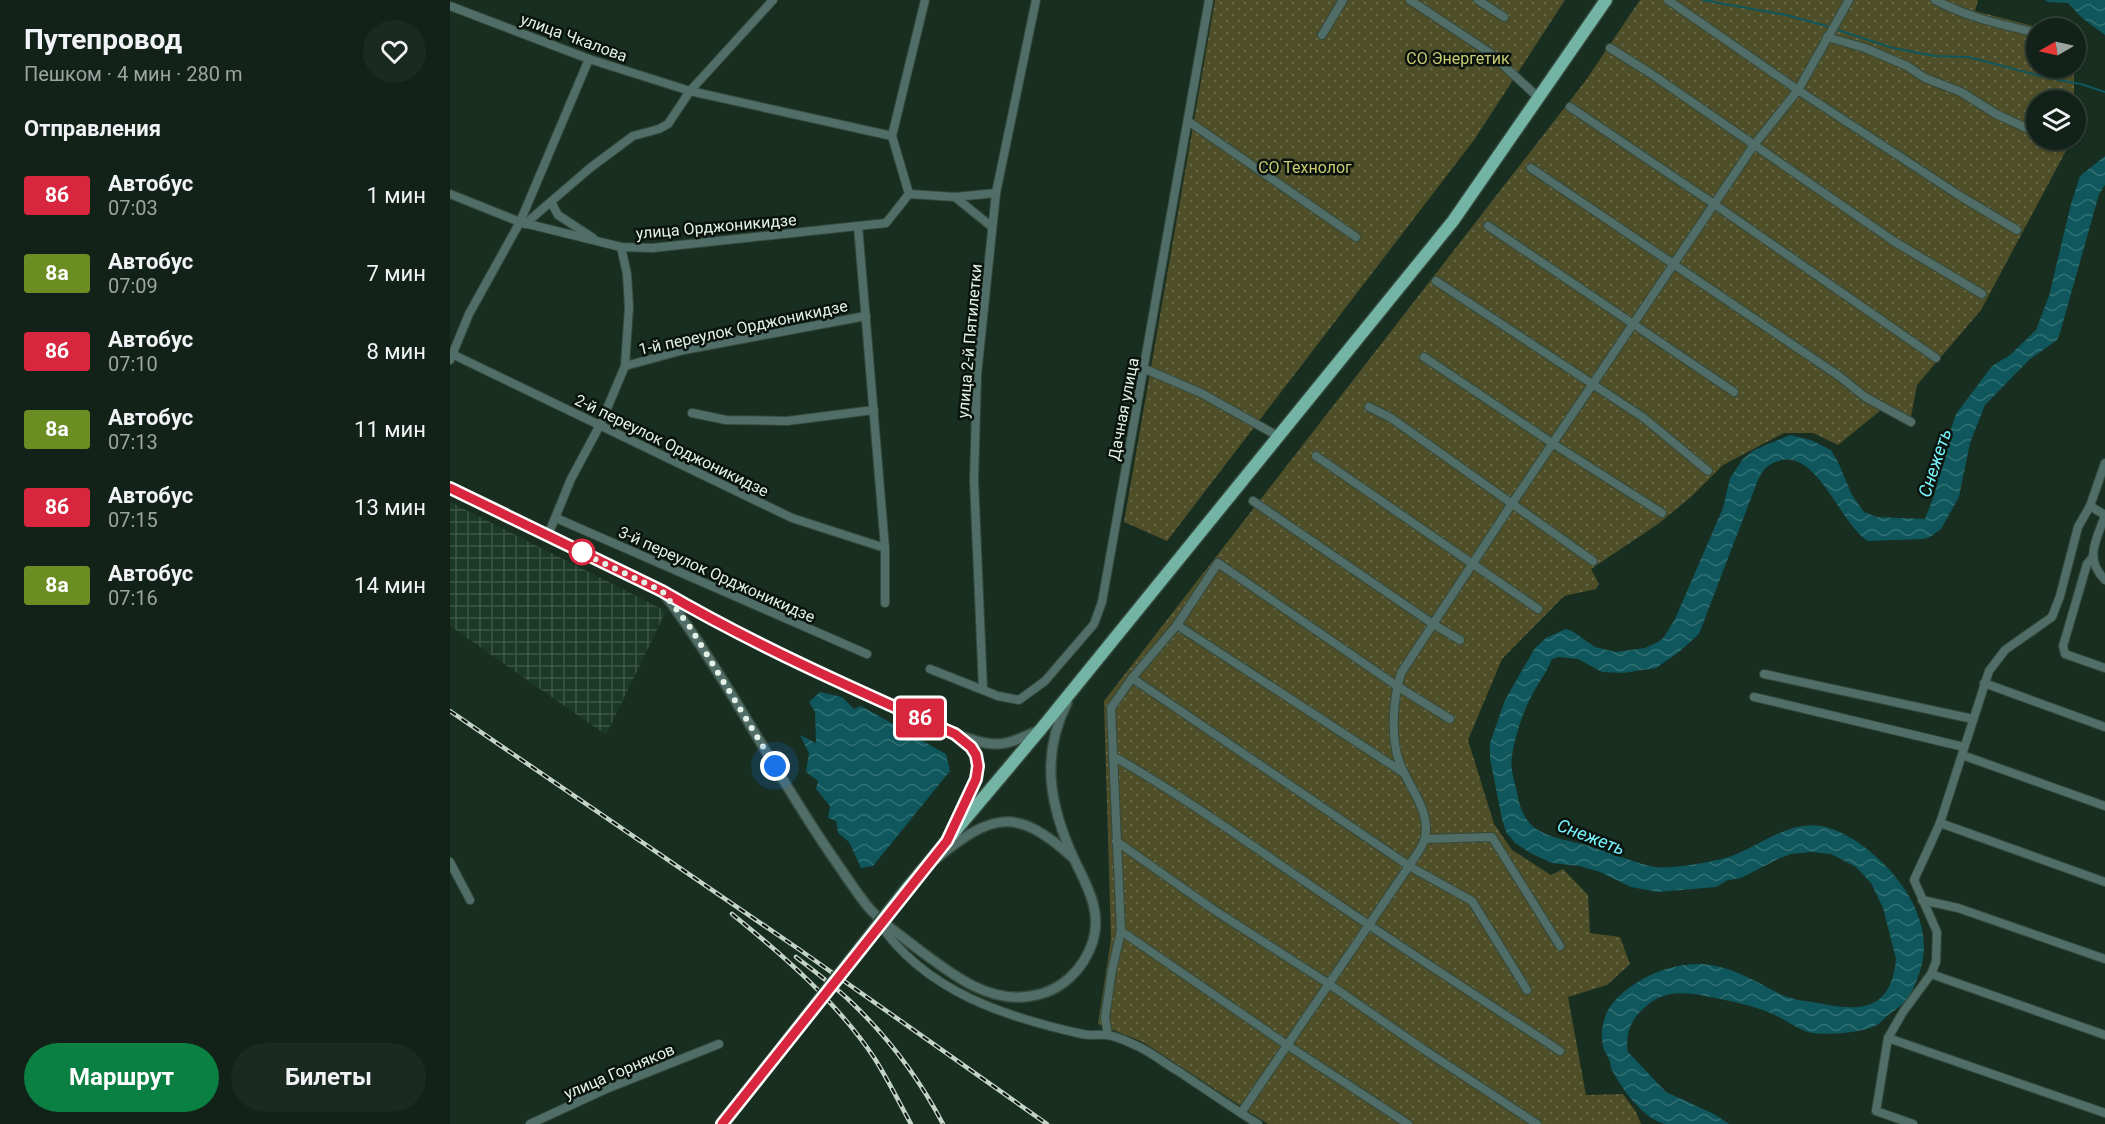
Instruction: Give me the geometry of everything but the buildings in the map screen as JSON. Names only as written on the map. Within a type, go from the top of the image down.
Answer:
[{"type":"main road","points":[[722,1124],[909,886],[1041,729],[1453,221],[1606,0]]},
{"type":"street","points":[[523,223],[633,136],[659,129],[668,124],[690,91],[773,0]]},
{"type":"street","points":[[925,0],[892,136],[909,194],[956,196],[996,193]]},
{"type":"street","name":"улица 2-й Пятилетки","points":[[983,689],[974,480],[977,375],[996,193],[1036,0]]},
{"type":"street","name":"Дачная улица","points":[[930,669],[998,696],[1019,700],[1045,681],[1094,624],[1102,602],[1145,369],[1209,0]]},
{"type":"street","points":[[1322,35],[1343,0]]},
{"type":"street","points":[[1410,0],[1490,53],[1539,98]]},
{"type":"street","points":[[1478,0],[1504,17]]},
{"type":"street","points":[[1668,0],[1798,90],[1960,196],[2017,230]]},
{"type":"street","points":[[1241,1113],[1369,926],[1425,839],[1425,824],[1417,797],[1399,763],[1394,728],[1395,693],[1401,672],[1552,443],[1754,145],[1798,90],[1849,0]]},
{"type":"street","points":[[1935,0],[1979,20],[2026,31]]},
{"type":"street","name":"улица Чкалова","points":[[450,6],[589,59],[690,91],[892,136]]},
{"type":"street","points":[[1827,37],[1865,48],[1907,66],[1925,78],[1960,93],[2026,128]]},
{"type":"street","points":[[1610,48],[1895,242],[1982,294]]},
{"type":"street","points":[[451,357],[469,314],[523,223],[589,59]]},
{"type":"street","points":[[1570,107],[1936,358]]},
{"type":"street","points":[[1188,121],[1356,237]]},
{"type":"street","points":[[1531,168],[1839,376],[1865,397],[1911,422]]},
{"type":"street","name":"улица Орджоникидзе","points":[[450,194],[523,223],[621,247],[652,248],[885,223],[909,194]]},
{"type":"street","points":[[956,196],[992,227]]},
{"type":"street","points":[[551,202],[558,215],[599,242]]},
{"type":"street","name":"1-й переулок Орджоникидзе","points":[[858,226],[885,548],[885,603]]},
{"type":"street","points":[[1488,226],[1734,392]]},
{"type":"street","points":[[548,535],[625,366],[629,308],[627,274],[621,247]]},
{"type":"street","points":[[1436,281],[1644,418],[1708,471]]},
{"type":"street","name":"1-й переулок Орджоникидзе","points":[[625,366],[684,350],[866,316]]},
{"type":"street","name":"2-й переулок Орджоникидзе","points":[[451,357],[600,425],[792,518],[885,548]]},
{"type":"street","points":[[1424,357],[1662,513]]},
{"type":"street","points":[[1145,369],[1201,393],[1278,436]]},
{"type":"street","points":[[1369,407],[1391,418],[1593,561]]},
{"type":"street","points":[[692,413],[726,420],[787,421],[874,410]]},
{"type":"street","points":[[1316,456],[1538,609]]},
{"type":"street","points":[[1912,1124],[1876,1111],[1888,1038],[1903,1012],[1932,974],[1936,962],[1937,932],[1914,880],[1940,823],[1989,671],[2005,650],[2052,616],[2060,596],[2078,527],[2090,506],[2105,463]]},
{"type":"street","points":[[450,488],[662,591],[693,610],[822,674],[955,734],[977,741],[1002,745],[1041,729]]},
{"type":"street","points":[[1253,501],[1460,640]]},
{"type":"street","points":[[2090,506],[2105,515],[2092,558],[2087,564],[2062,646],[2065,654],[2105,668]]},
{"type":"street","name":"3-й переулок Орджоникидзе","points":[[556,518],[867,654]]},
{"type":"street","points":[[2092,558],[2098,572],[2105,580]]},
{"type":"street","points":[[1108,1035],[1105,1018],[1120,931],[1111,708],[1132,678],[1177,625],[1218,563],[1397,686],[1450,719]]},
{"type":"street","points":[[662,591],[719,673],[806,819],[891,941],[905,956],[948,987],[1003,1014],[1086,1035],[1108,1035],[1138,1046],[1258,1124]]},
{"type":"street","points":[[685,622],[686,615],[693,610]]},
{"type":"street","points":[[1177,625],[1405,774]]},
{"type":"street","points":[[1764,674],[1973,719]]},
{"type":"street","points":[[870,909],[955,975],[973,986],[994,994],[1012,998],[1037,995],[1064,982],[1076,972],[1087,956],[1093,940],[1096,923],[1094,906],[1089,888],[1074,859],[1056,814],[1049,776],[1056,726],[1066,704],[1084,676]]},
{"type":"street","points":[[1132,678],[1409,866],[1472,901],[1527,990]]},
{"type":"street","points":[[1984,683],[2105,727]]},
{"type":"street","points":[[1754,697],[1963,751],[2105,806]]},
{"type":"street","points":[[947,841],[976,779],[978,766],[976,755],[971,747],[955,734]]},
{"type":"street","points":[[1113,756],[1206,814],[1369,926],[1560,1051]]},
{"type":"street","points":[[921,872],[977,828],[1003,822],[1026,825],[1041,831],[1074,859]]},
{"type":"street","points":[[1940,823],[2105,882]]},
{"type":"street","points":[[1425,839],[1492,837],[1560,946]]},
{"type":"street","points":[[1116,841],[1214,910],[1329,984],[1537,1124]]},
{"type":"street","points":[[450,862],[470,900]]},
{"type":"street","points":[[1923,900],[1958,908],[2105,959]]},
{"type":"street","points":[[1120,931],[1408,1124]]},
{"type":"street","points":[[1932,974],[2105,1035]]},
{"type":"street","points":[[1888,1038],[2105,1113]]},
{"type":"street","name":"улица Горняков","points":[[530,1124],[606,1089],[720,1044]]},
{"type":"shaded area","points":[[450,502],[666,611],[606,735],[450,626]]},
{"type":"green space","name":"СО Технолог","points":[[1215,0],[1565,0],[1474,140],[1167,541],[1124,522]]},
{"type":"green space","points":[[1640,0],[1978,0],[1975,11],[2026,24],[2026,78],[2074,78],[2074,90],[2026,90],[2026,150],[2066,150],[1981,310],[1917,385],[1911,417],[1886,406],[1838,445],[1813,433],[1784,433],[1723,465],[1692,496],[1658,524],[1591,569],[1599,584],[1596,589],[1564,596],[1502,659],[1468,740],[1494,824],[1512,850],[1551,875],[1563,869],[1588,895],[1590,933],[1620,937],[1630,964],[1607,985],[1568,997],[1586,1095],[1623,1094],[1636,1112],[1641,1124],[1268,1124],[1143,1042],[1098,1024],[1111,939],[1104,701],[1586,80]]},
{"type":"water","points":[[2045,0],[2105,0],[2105,35],[2086,21],[2086,18],[2082,18],[2068,3]]},
{"type":"water","points":[[2105,156],[2105,185],[2099,194],[2057,340],[2029,360],[1985,405],[1970,443],[1959,497],[1941,529],[1923,539],[1868,541],[1848,520],[1818,478],[1807,467],[1795,461],[1782,460],[1773,463],[1764,470],[1758,480],[1699,634],[1656,668],[1623,673],[1602,672],[1578,659],[1558,657],[1552,659],[1526,707],[1515,742],[1512,769],[1523,812],[1531,825],[1542,832],[1640,863],[1662,867],[1722,859],[1782,832],[1808,825],[1821,826],[1849,837],[1890,870],[1910,897],[1920,921],[1924,941],[1923,961],[1912,991],[1901,1005],[1870,1028],[1839,1033],[1808,1032],[1755,1007],[1699,995],[1669,994],[1651,1002],[1638,1014],[1632,1024],[1627,1040],[1628,1052],[1666,1092],[1714,1114],[1729,1124],[1665,1124],[1657,1121],[1641,1110],[1621,1086],[1604,1050],[1602,1031],[1604,1019],[1622,993],[1658,972],[1698,964],[1730,970],[1782,995],[1796,999],[1848,1007],[1871,1004],[1888,989],[1896,959],[1883,908],[1871,883],[1856,867],[1831,854],[1811,852],[1791,854],[1741,878],[1728,880],[1716,887],[1657,892],[1631,887],[1600,872],[1579,866],[1552,863],[1532,854],[1515,843],[1506,832],[1490,758],[1490,743],[1505,700],[1535,648],[1546,638],[1566,629],[1595,647],[1616,652],[1645,648],[1664,637],[1675,619],[1723,508],[1730,478],[1743,459],[1754,450],[1790,435],[1811,440],[1831,450],[1852,495],[1864,512],[1877,517],[1925,519],[1935,493],[1944,450],[1956,414],[1992,366],[2010,355],[2036,330],[2049,296],[2080,176]]},
{"type":"water","points":[[820,692],[842,697],[854,709],[861,706],[946,754],[950,771],[873,866],[861,868],[849,842],[838,833],[836,821],[828,818],[830,806],[816,789],[818,781],[806,772],[809,753],[800,735],[816,743],[815,712],[809,702]]},
{"type":"waterway","points":[[1703,0],[1786,15],[1830,27]]},
{"type":"waterway","points":[[1835,29],[1893,48],[1935,56],[1968,57],[2048,78],[2081,84],[2105,92]]},
{"type":"railway","points":[[450,711],[800,950],[1047,1124]]},
{"type":"railway","points":[[732,914],[809,981],[844,1019],[875,1059],[911,1124]]},
{"type":"railway","points":[[796,957],[844,995],[877,1029],[913,1074],[943,1124]]},
{"type":"bus line","name":"8б","points":[[450,488],[662,591],[693,610],[822,674],[955,734],[971,747],[976,755],[978,766],[976,779],[947,841],[722,1124]]},
{"type":"route","points":[[582,552],[574,549],[662,591],[690,627],[775,766]]},
{"type":"park label","name":"СО Энергетик","points":[[1458,58]]},
{"type":"water label","name":"Снежеть","points":[[1935,463]]},
{"type":"water label","name":"Снежеть","points":[[1591,837]]}]
